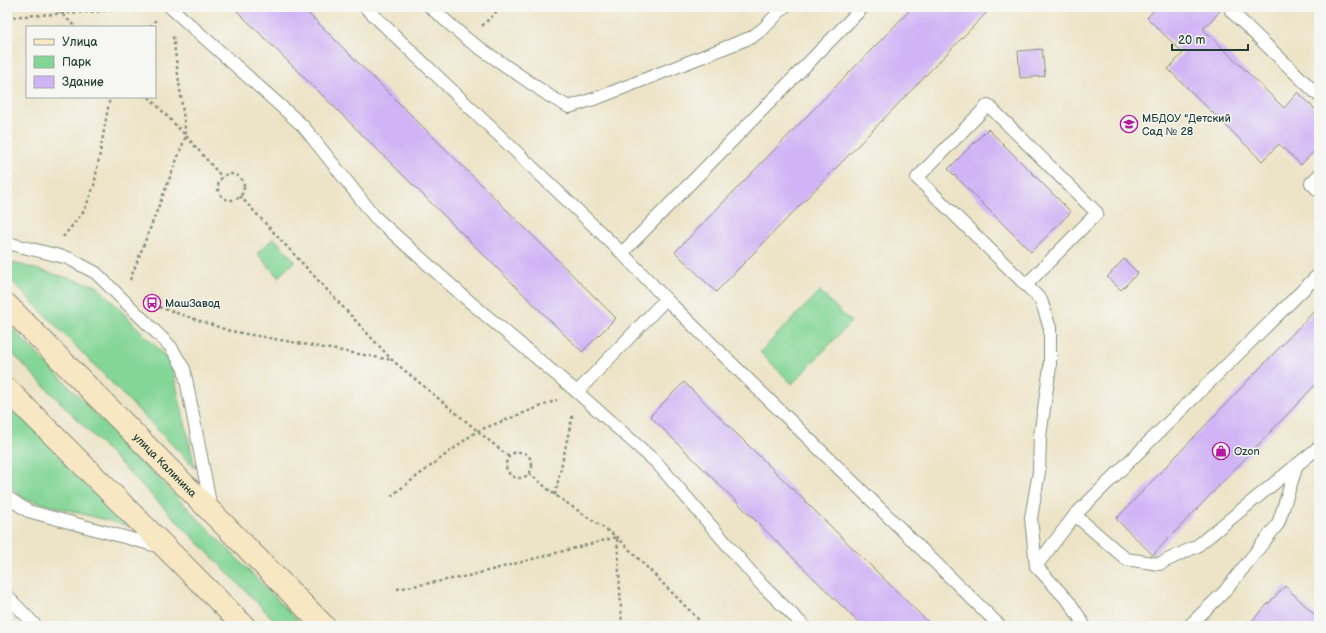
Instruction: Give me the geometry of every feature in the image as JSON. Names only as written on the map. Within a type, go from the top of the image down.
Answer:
[{"type":"main road","name":"улица Калинина","points":[[7,305],[324,626]]},
{"type":"main road","points":[[7,389],[244,626]]},
{"type":"lane","points":[[170,7],[303,126],[375,217],[463,296],[577,392],[657,463],[761,584],[804,626]]},
{"type":"lane","points":[[365,7],[622,253],[666,299],[1000,626]]},
{"type":"lane","points":[[430,7],[468,40],[551,97],[569,107],[600,97],[752,37],[764,28],[784,7]]},
{"type":"lane","points":[[622,253],[863,7]]},
{"type":"lane","points":[[1231,11],[1319,96]]},
{"type":"lane","points":[[1026,285],[1097,213],[988,105],[917,178],[1041,300],[1050,328],[1050,367],[1040,436],[1039,472],[1031,518],[1036,566],[1070,603],[1083,623],[1083,626]]},
{"type":"lane","points":[[1319,175],[1311,183],[1319,191]]},
{"type":"lane","points":[[7,243],[68,258],[96,273],[171,347],[184,369],[212,513]]},
{"type":"lane","points":[[1036,566],[1075,515],[1319,274]]},
{"type":"lane","points":[[577,392],[666,299]]},
{"type":"lane","points":[[1075,515],[1126,559],[1159,564],[1197,546],[1319,447]]},
{"type":"lane","points":[[1190,626],[1225,591],[1278,524],[1297,465]]},
{"type":"lane","points":[[7,497],[28,511],[166,549]]},
{"type":"lane","points":[[7,596],[36,626]]},
{"type":"path","points":[[54,7],[75,26]]},
{"type":"path","points":[[468,40],[501,7]]},
{"type":"path","points":[[7,17],[160,8]]},
{"type":"path","points":[[129,283],[186,136],[172,30]]},
{"type":"path","points":[[63,237],[84,211],[94,186],[110,98]]},
{"type":"path","points":[[150,98],[222,177]]},
{"type":"path","points":[[230,173],[238,175],[244,185],[243,193],[240,196],[237,199],[228,200],[221,196],[217,188],[219,180],[230,173]]},
{"type":"path","points":[[240,196],[392,360],[509,458]]},
{"type":"path","points":[[157,306],[230,331],[392,360]]},
{"type":"path","points":[[391,496],[477,431],[577,392]]},
{"type":"path","points":[[555,495],[577,392]]},
{"type":"path","points":[[519,452],[527,455],[530,458],[532,465],[529,473],[521,478],[512,476],[507,470],[506,465],[509,458],[519,452]]},
{"type":"path","points":[[529,473],[555,495],[617,537],[705,626]]},
{"type":"path","points":[[398,589],[468,576],[617,537]]},
{"type":"path","points":[[617,537],[622,626]]},
{"type":"green space","points":[[274,238],[295,261],[278,277],[257,253]]},
{"type":"green space","points":[[7,261],[97,286],[171,362],[195,468],[7,276]]},
{"type":"green space","points":[[820,291],[851,322],[792,384],[760,352]]},
{"type":"green space","points":[[7,323],[303,626],[280,626],[7,348]]},
{"type":"green space","points":[[7,402],[132,527],[22,498],[7,482]]},
{"type":"building","points":[[233,7],[302,7],[616,318],[582,352]]},
{"type":"building","points":[[913,7],[992,7],[716,292],[675,252]]},
{"type":"building","points":[[1157,7],[1224,7],[1203,29],[1284,108],[1298,92],[1319,113],[1319,146],[1301,165],[1279,144],[1262,161],[1168,69],[1183,53],[1147,18]]},
{"type":"building","points":[[1042,49],[1045,76],[1020,78],[1018,51]]},
{"type":"building","points":[[988,129],[1071,212],[1031,252],[948,169]]},
{"type":"building","points":[[1124,259],[1138,273],[1121,290],[1107,277]]},
{"type":"building","points":[[1319,306],[1319,381],[1153,555],[1116,519]]},
{"type":"building","points":[[684,382],[932,626],[862,626],[650,416]]},
{"type":"building","points":[[1285,586],[1319,619],[1319,626],[1247,626]]},
{"type":"place","name":"МБДОУ \"Детский Сад № 28","points":[[1129,124]]},
{"type":"place","name":"МашЗавод","points":[[152,303]]},
{"type":"place","name":"Ozon","points":[[1221,451]]}]
